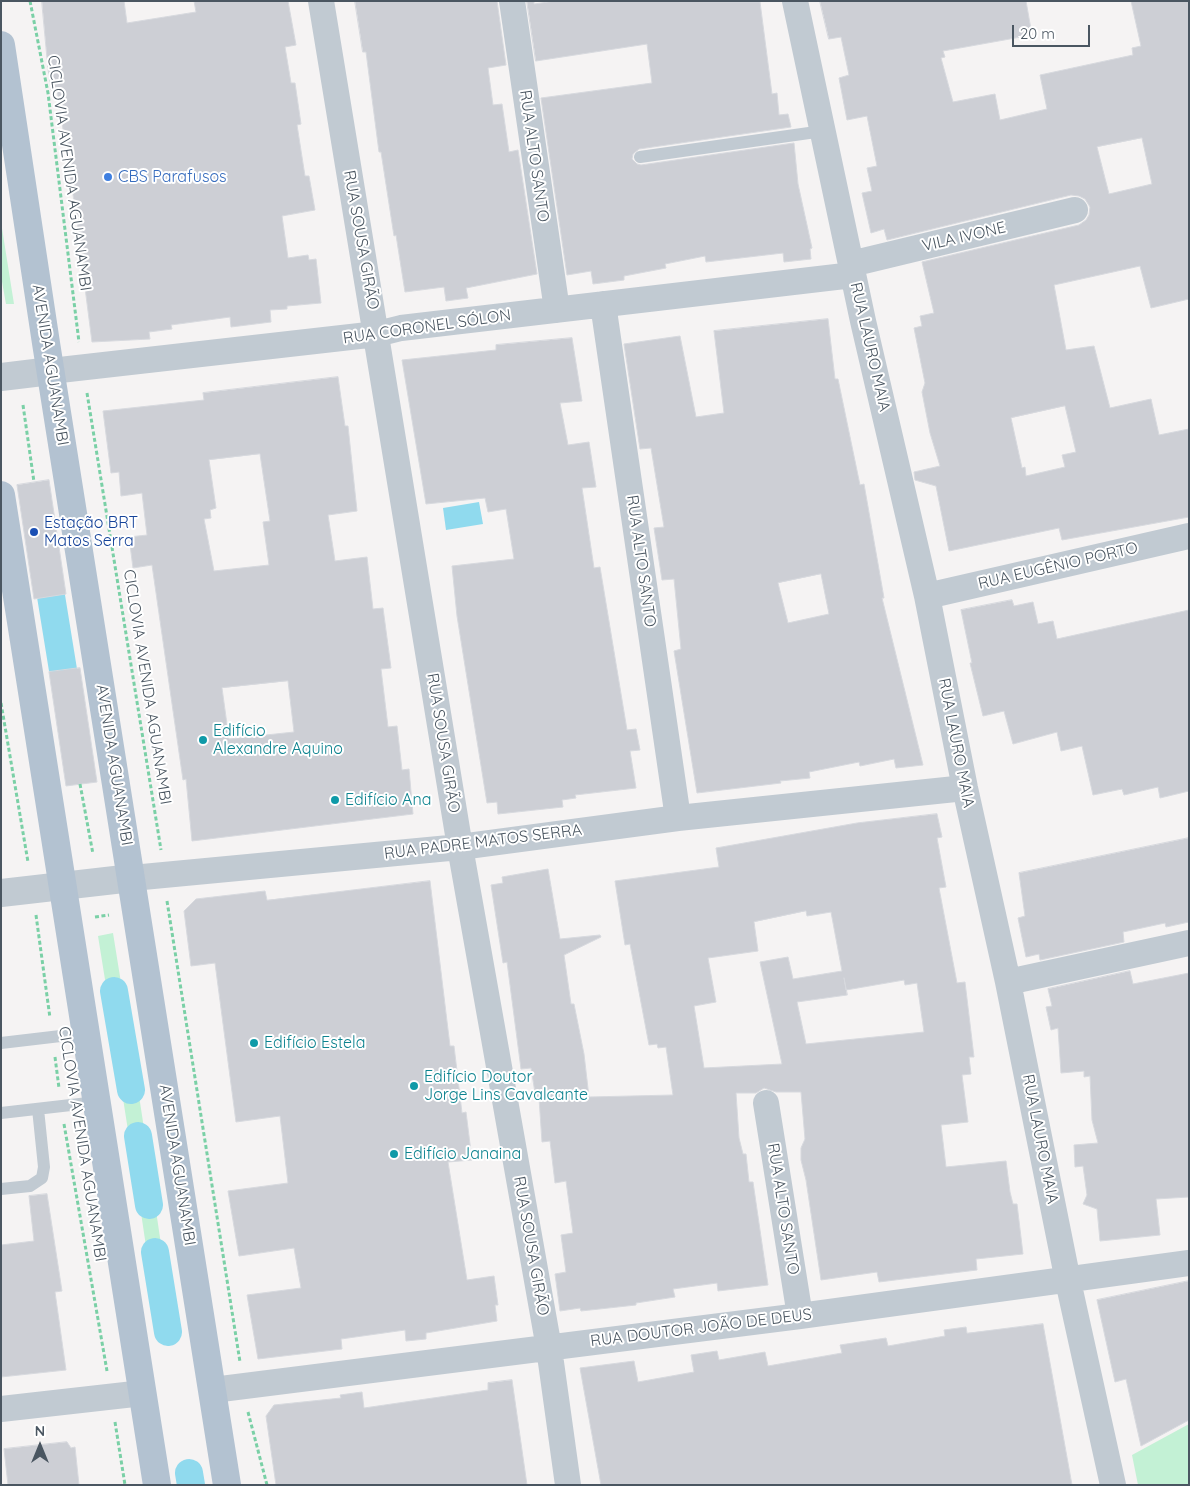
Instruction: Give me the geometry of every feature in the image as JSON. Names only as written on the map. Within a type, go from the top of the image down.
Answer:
[{"type":"main road","name":"AVENIDA AGUANAMBI","points":[[1,45],[227,1485]]},
{"type":"main road","points":[[1,495],[158,1485]]},
{"type":"street","name":"RUA SOUSA GIRÃO","points":[[321,1],[460,847],[549,1348],[568,1485]]},
{"type":"street","name":"RUA ALTO SANTO","points":[[512,1],[557,310]]},
{"type":"street","name":"RUA LAURO MAIA","points":[[795,1],[852,269],[927,596],[964,788],[1008,982],[1068,1280],[1112,1485]]},
{"type":"street","name":"VILA IVONE","points":[[852,269],[1076,210]]},
{"type":"street","name":"RUA CORONEL SÓLON","points":[[1,377],[377,334],[401,328],[603,304],[852,269]]},
{"type":"street","name":"RUA ALTO SANTO","points":[[603,304],[678,818]]},
{"type":"street","name":"RUA EUGÊNIO PORTO","points":[[927,596],[1189,536]]},
{"type":"street","name":"RUA PADRE MATOS SERRA","points":[[1,893],[132,878],[460,847],[678,818],[964,788]]},
{"type":"street","points":[[1008,982],[1189,943]]},
{"type":"street","name":"RUA ALTO SANTO","points":[[766,1103],[800,1316]]},
{"type":"street","name":"RUA DOUTOR JOÃO DE DEUS","points":[[213,1390],[800,1316],[1189,1263]]},
{"type":"street","points":[[1,1409],[143,1393]]},
{"type":"lane","points":[[640,158],[822,131]]},
{"type":"lane","points":[[1,1043],[86,1033]]},
{"type":"lane","points":[[1,1113],[98,1102]]},
{"type":"lane","points":[[1,1189],[30,1186],[42,1178],[44,1167],[38,1109]]},
{"type":"path","name":"CICLOVIA AVENIDA AGUANAMBI","points":[[30,1],[48,94],[80,348]]},
{"type":"path","name":"CICLOVIA AVENIDA AGUANAMBI","points":[[87,390],[160,846]]},
{"type":"path","points":[[18,408],[29,404]]},
{"type":"path","points":[[23,405],[34,482]]},
{"type":"path","points":[[1,703],[28,862]]},
{"type":"path","points":[[80,784],[93,854]]},
{"type":"path","points":[[168,908],[238,1352]]},
{"type":"path","points":[[95,917],[110,915]]},
{"type":"path","name":"CICLOVIA AVENIDA AGUANAMBI","points":[[37,923],[61,1106],[106,1367]]},
{"type":"path","points":[[249,1418],[267,1485]]},
{"type":"path","points":[[116,1431],[125,1485]]},
{"type":"green space","points":[[1,222],[14,304],[6,304],[1,276]]},
{"type":"green space","points":[[113,933],[122,989],[107,992],[98,936]]},
{"type":"green space","points":[[138,1089],[145,1135],[129,1137],[122,1092]]},
{"type":"green space","points":[[155,1204],[162,1251],[147,1253],[140,1206]]},
{"type":"green space","points":[[1189,1424],[1189,1485],[1138,1485],[1132,1455]]},
{"type":"water","points":[[479,502],[483,524],[446,530],[443,508]]},
{"type":"building","points":[[42,1],[124,1],[127,23],[196,12],[194,1],[288,1],[296,45],[285,47],[291,83],[295,83],[301,124],[297,125],[305,176],[309,176],[315,210],[282,216],[288,258],[308,255],[309,260],[316,259],[321,303],[287,306],[287,309],[270,310],[271,322],[231,327],[230,317],[171,325],[172,329],[149,332],[150,339],[92,342],[84,280],[86,280],[57,90],[51,90]]},
{"type":"building","points":[[355,1],[497,1],[506,65],[488,68],[493,105],[502,104],[509,152],[518,150],[537,274],[466,288],[468,298],[446,301],[444,287],[405,292],[381,152],[379,152],[366,52],[363,52]]},
{"type":"building","points":[[527,1],[534,1],[534,4],[555,1],[760,2],[772,94],[777,93],[779,115],[788,114],[791,127],[639,149],[633,154],[632,159],[641,165],[794,143],[798,184],[812,248],[810,249],[811,259],[784,262],[783,253],[706,262],[705,256],[665,264],[666,268],[624,276],[624,280],[593,284],[591,271],[567,275],[541,98],[652,83],[647,44],[536,61]]},
{"type":"building","points":[[820,1],[1026,1],[1032,35],[943,51],[945,57],[941,58],[953,102],[995,94],[1000,120],[1047,109],[1040,75],[1133,55],[1132,48],[1141,46],[1131,1],[1189,1],[1189,299],[1151,308],[1140,266],[1054,285],[1066,350],[1094,346],[1110,408],[1151,399],[1159,435],[1189,429],[1189,517],[1062,540],[1059,528],[949,551],[936,486],[915,480],[914,472],[940,466],[930,433],[922,392],[925,383],[914,328],[922,326],[920,316],[934,313],[922,262],[1079,225],[1086,220],[1090,207],[1085,199],[1071,195],[887,240],[884,229],[871,233],[862,193],[872,191],[867,168],[877,166],[867,116],[847,120],[839,78],[849,75],[841,37],[829,39]],"holes":[[[1142,138],[1152,184],[1109,194],[1097,147]],[[1065,406],[1076,452],[1062,455],[1065,467],[1026,476],[1025,467],[1022,468],[1011,418]]]},
{"type":"building","points":[[828,319],[835,379],[838,379],[860,485],[864,484],[884,598],[882,598],[923,765],[896,768],[894,759],[860,766],[859,762],[809,772],[810,778],[697,793],[674,651],[681,649],[674,579],[662,580],[654,528],[664,527],[651,448],[640,449],[624,344],[680,336],[696,417],[724,413],[714,331]],"holes":[[[821,574],[829,614],[788,623],[778,583]]]},
{"type":"building","points":[[572,338],[582,401],[560,403],[568,445],[589,442],[596,487],[582,488],[594,568],[600,567],[627,730],[636,729],[640,750],[630,751],[636,788],[575,795],[576,798],[562,800],[563,807],[498,814],[497,802],[487,803],[457,616],[452,566],[514,559],[506,509],[488,512],[485,498],[426,504],[402,360],[496,350],[496,345]]},
{"type":"building","points":[[338,377],[345,426],[348,426],[357,511],[328,515],[335,561],[367,557],[373,609],[383,608],[391,668],[381,669],[388,727],[397,726],[402,770],[409,769],[413,814],[192,841],[186,779],[183,780],[152,565],[133,568],[129,537],[147,535],[142,493],[121,496],[119,472],[111,473],[103,411],[204,400],[203,393]],"holes":[[[260,454],[270,521],[263,522],[269,565],[214,571],[204,519],[211,518],[210,510],[216,508],[209,460]],[[288,681],[294,732],[229,739],[222,688]]]},
{"type":"building","points":[[49,480],[66,594],[34,599],[17,485]]},
{"type":"building","points":[[1012,600],[1014,606],[1033,602],[1038,624],[1053,621],[1057,639],[1189,610],[1189,791],[1160,798],[1158,787],[1124,795],[1122,789],[1093,795],[1082,746],[1061,751],[1057,732],[1013,744],[1004,711],[983,716],[970,663],[972,663],[961,610]]},
{"type":"building","points":[[80,668],[97,782],[66,786],[49,672]]},
{"type":"building","points":[[937,814],[942,837],[937,838],[946,887],[939,888],[957,983],[965,982],[974,1057],[969,1057],[971,1074],[962,1075],[968,1122],[941,1125],[946,1167],[1006,1161],[1013,1204],[1017,1204],[1023,1254],[976,1259],[977,1270],[879,1282],[877,1272],[821,1280],[806,1180],[801,1160],[801,1148],[805,1139],[801,1092],[776,1092],[764,1088],[756,1093],[736,1093],[739,1138],[743,1154],[746,1154],[749,1182],[753,1182],[768,1285],[718,1291],[717,1283],[673,1289],[675,1297],[636,1303],[636,1305],[581,1311],[580,1308],[560,1311],[555,1274],[566,1272],[561,1235],[573,1233],[566,1181],[555,1183],[550,1141],[542,1142],[539,1098],[536,1099],[531,1068],[521,1069],[507,962],[503,963],[491,885],[503,883],[502,877],[548,869],[560,939],[600,935],[601,937],[564,955],[571,1004],[574,1004],[584,1054],[589,1097],[673,1095],[666,1047],[658,1048],[657,1044],[649,1045],[630,944],[625,945],[615,881],[719,867],[716,848],[857,823]],"holes":[[[806,911],[807,916],[831,912],[842,971],[793,979],[788,957],[760,962],[782,1064],[704,1068],[694,1006],[716,1002],[708,958],[758,951],[754,922]],[[904,980],[905,985],[917,983],[924,1032],[806,1044],[797,1002],[847,995],[846,990]]]},
{"type":"building","points":[[1189,838],[1189,922],[1166,927],[1165,923],[1123,932],[1124,942],[1040,960],[1039,954],[1026,957],[1018,918],[1025,916],[1019,873]]},
{"type":"building","points":[[430,881],[450,1046],[454,1046],[462,1113],[466,1112],[472,1160],[448,1162],[467,1280],[494,1276],[498,1305],[495,1305],[497,1321],[426,1333],[426,1339],[406,1341],[405,1330],[341,1339],[342,1349],[258,1359],[247,1295],[301,1288],[294,1248],[239,1256],[228,1191],[288,1183],[280,1116],[236,1122],[215,963],[191,966],[184,911],[196,899],[265,891],[267,900]]},
{"type":"building","points":[[1130,971],[1133,984],[1189,973],[1189,1197],[1156,1199],[1160,1235],[1100,1241],[1097,1209],[1083,1204],[1087,1195],[1083,1166],[1075,1167],[1074,1145],[1098,1143],[1092,1120],[1090,1076],[1084,1077],[1084,1071],[1061,1073],[1058,1028],[1051,1030],[1046,1007],[1052,1006],[1048,989]]},
{"type":"building","points":[[47,1194],[62,1291],[55,1292],[66,1370],[1,1377],[1,1245],[34,1241],[29,1196]]},
{"type":"building","points":[[1189,1281],[1189,1420],[1141,1446],[1126,1379],[1115,1382],[1097,1300]]},
{"type":"building","points":[[1043,1324],[1072,1485],[601,1485],[580,1368],[634,1361],[638,1382],[694,1372],[691,1355],[717,1351],[719,1360],[765,1352],[768,1366],[842,1353],[840,1345],[886,1338],[888,1346],[945,1336],[944,1330],[966,1327],[967,1333]]},
{"type":"building","points":[[512,1380],[527,1485],[276,1485],[266,1416],[274,1405],[341,1398],[340,1395],[362,1392],[364,1408],[488,1390],[488,1383]]},
{"type":"building","points":[[67,1442],[71,1448],[75,1447],[79,1485],[8,1485],[4,1449]]},
{"type":"waterway","points":[[51,596],[63,670]]},
{"type":"waterway","points":[[114,991],[131,1090]]},
{"type":"waterway","points":[[138,1136],[149,1205]]},
{"type":"waterway","points":[[155,1252],[168,1332]]},
{"type":"waterway","points":[[189,1473],[191,1485]]},
{"type":"place","name":"CBS Parafusos","points":[[108,177]]},
{"type":"place","name":"Estação BRT Matos Serra","points":[[34,532]]},
{"type":"place","name":"Edifício Alexandre Aquino","points":[[203,740]]},
{"type":"place","name":"Edifício Ana","points":[[335,800]]},
{"type":"place","name":"Edifício Estela","points":[[254,1043]]},
{"type":"place","name":"Edifício Doutor Jorge Lins Cavalcante","points":[[414,1086]]},
{"type":"place","name":"Edifício Janaina","points":[[394,1154]]}]
